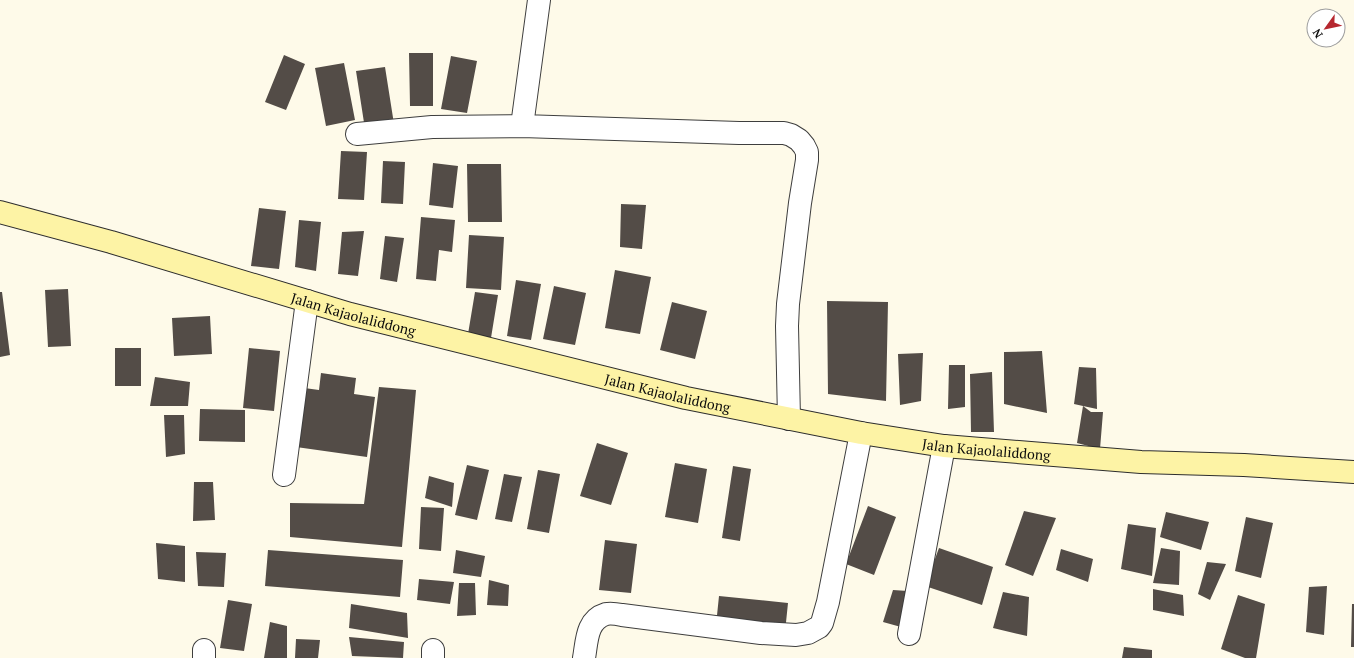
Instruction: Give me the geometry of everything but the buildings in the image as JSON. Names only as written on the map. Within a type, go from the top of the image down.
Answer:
[{"type":"street","points":[[522,126],[539,0]]},
{"type":"street","points":[[357,134],[432,127],[522,126],[739,134],[784,133],[799,140],[804,146],[807,160],[800,203],[788,304],[789,419]]},
{"type":"street","name":"Jalan Kajaolaliddong","points":[[0,212],[111,242],[358,316],[686,398],[861,433],[944,446],[1141,462],[1244,465],[1354,472]]},
{"type":"street","points":[[284,476],[307,300]]},
{"type":"street","points":[[584,658],[590,626],[605,614],[761,633],[796,635],[814,631],[822,622],[828,602],[861,433]]},
{"type":"street","points":[[909,634],[944,446]]}]
